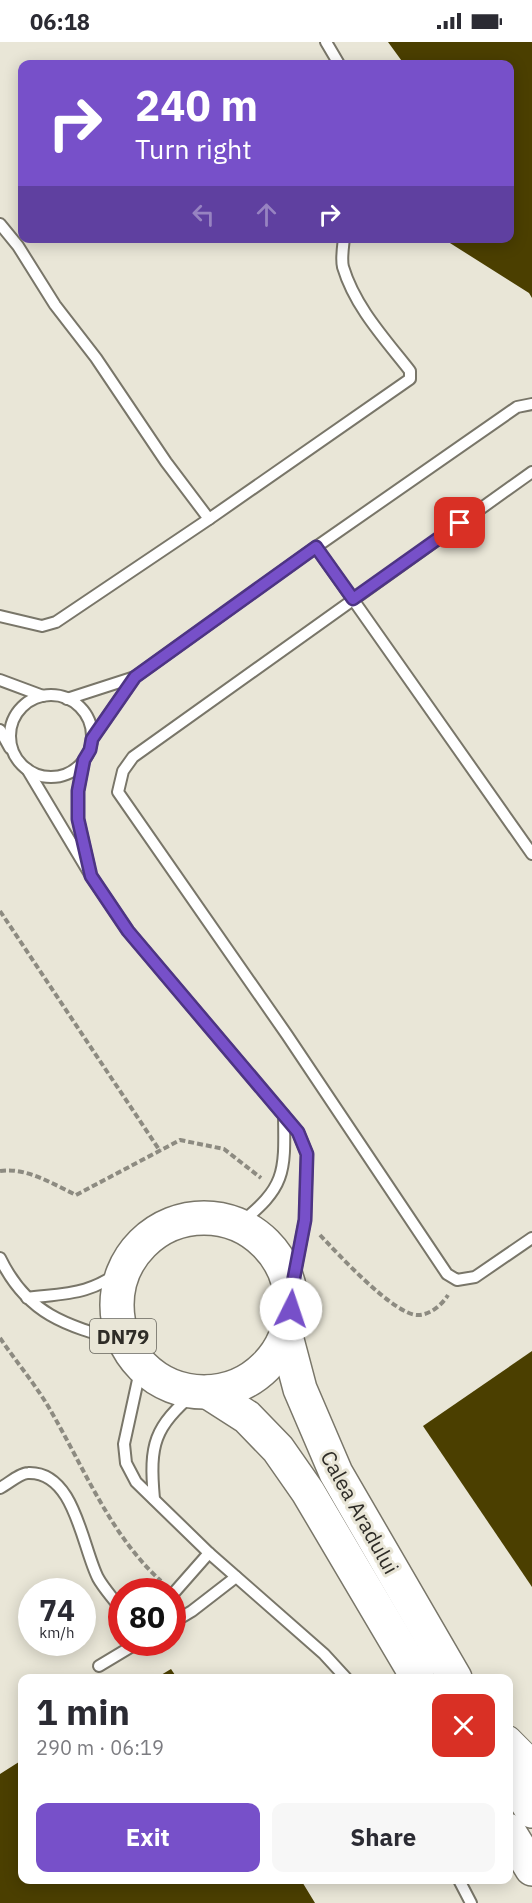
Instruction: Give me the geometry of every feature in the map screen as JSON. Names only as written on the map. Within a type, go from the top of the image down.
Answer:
[{"type":"highway","name":"Calea Aradului","points":[[190,1218],[214,1218],[239,1224],[262,1239],[276,1255],[286,1273],[291,1293],[291,1309],[286,1336],[274,1358],[255,1376],[233,1387],[202,1392],[176,1388],[157,1379],[133,1354],[118,1318],[118,1293],[125,1268],[132,1255],[148,1238],[168,1225],[190,1218]]},
{"type":"highway","name":"Calea Aradului","points":[[286,1336],[300,1389],[336,1473],[453,1674]]},
{"type":"highway","name":"Calea Aradului","points":[[202,1392],[247,1417],[278,1449],[308,1492],[416,1674]]},
{"type":"highway","points":[[513,1779],[532,1811]]},
{"type":"highway","points":[[513,1838],[532,1869]]},
{"type":"street","points":[[513,1744],[532,1767]]},
{"type":"lane","points":[[326,42],[337,60]]},
{"type":"lane","points":[[0,224],[18,246],[55,305],[96,358],[166,462],[209,519]]},
{"type":"lane","points":[[0,616],[42,626],[56,622],[410,379],[410,371],[372,323],[358,301],[342,265],[344,243]]},
{"type":"lane","points":[[67,699],[135,677],[517,407],[532,404]]},
{"type":"lane","points":[[532,472],[133,756],[123,771],[118,792],[287,1035],[447,1274],[457,1280],[475,1277],[532,1239]]},
{"type":"lane","points":[[316,547],[532,854]]},
{"type":"lane","points":[[92,739],[135,677]]},
{"type":"lane","points":[[0,680],[43,696]]},
{"type":"lane","points":[[16,757],[10,742],[11,727],[18,713],[29,702],[43,696],[55,695],[78,705],[91,726],[90,750],[84,760],[72,771],[57,777],[41,776],[27,769]]},
{"type":"lane","points":[[0,730],[16,757],[27,769],[91,876],[128,931],[298,1132],[307,1154],[305,1220],[291,1293]]},
{"type":"lane","points":[[84,760],[78,791],[78,819],[91,876]]},
{"type":"lane","points":[[239,1224],[262,1205],[275,1189],[285,1161],[284,1115]]},
{"type":"lane","points":[[0,1258],[10,1279],[27,1298],[51,1317],[93,1333],[133,1354],[124,1444],[126,1463],[136,1482],[209,1553],[324,1654],[342,1674]]},
{"type":"lane","points":[[27,1298],[73,1294],[107,1281],[125,1268]]},
{"type":"lane","points":[[154,1499],[151,1472],[158,1432],[172,1412],[202,1392]]},
{"type":"lane","points":[[0,1488],[27,1473],[46,1476],[61,1487],[80,1527],[98,1578],[108,1592]]},
{"type":"lane","points":[[186,1580],[209,1553]]},
{"type":"lane","points":[[186,1615],[236,1577]]},
{"type":"lane","points":[[99,1666],[116,1656]]},
{"type":"lane","points":[[461,1884],[471,1903]]},
{"type":"path","points":[[0,911],[160,1151]]},
{"type":"path","points":[[0,1171],[9,1169],[27,1174],[76,1195],[180,1140],[224,1149],[275,1189]]},
{"type":"path","points":[[305,1220],[388,1301],[402,1311],[417,1315],[431,1312],[445,1300],[457,1280]]},
{"type":"path","points":[[0,1338],[44,1398],[111,1519],[129,1545],[158,1578]]},
{"type":"building","points":[[388,42],[532,42],[532,298],[529,293],[450,243],[514,243],[514,60],[401,60]]},
{"type":"building","points":[[532,1351],[532,1587],[423,1426]]},
{"type":"building","points":[[171,1669],[174,1674],[163,1674]]},
{"type":"building","points":[[18,1763],[18,1884],[303,1884],[315,1903],[0,1903],[0,1774]]},
{"type":"route","points":[[291,1309],[291,1293],[305,1220],[307,1154],[298,1132],[128,931],[91,876],[78,819],[78,791],[84,760],[90,750],[92,739],[135,677],[316,547],[353,599],[460,523]]}]
